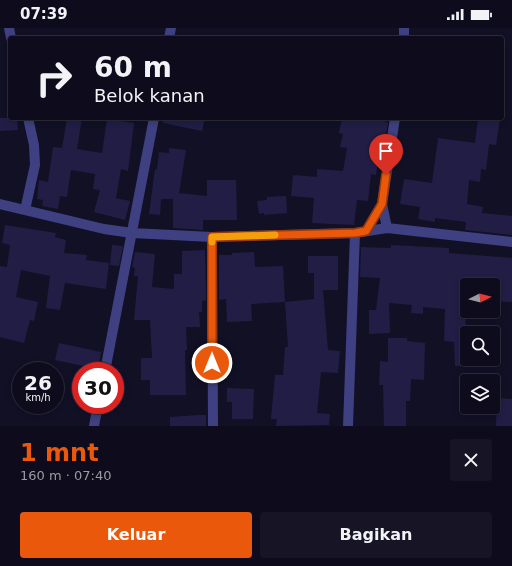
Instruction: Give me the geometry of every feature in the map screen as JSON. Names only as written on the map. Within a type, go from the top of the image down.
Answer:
[{"type":"street","points":[[25,210],[35,165],[34,145],[28,120]]},
{"type":"street","points":[[107,362],[154,120]]},
{"type":"street","points":[[387,228],[382,204],[396,120]]},
{"type":"street","points":[[366,231],[382,204]]},
{"type":"street","points":[[0,205],[104,229],[132,233],[212,237],[355,233],[387,228],[512,242]]},
{"type":"street","points":[[348,426],[355,233]]},
{"type":"street","points":[[212,237],[212,426]]},
{"type":"street","points":[[94,426],[96,414]]},
{"type":"building","points":[[0,118],[17,120],[18,130],[0,131]]},
{"type":"building","points":[[67,120],[82,120],[77,149],[102,153],[107,120],[134,123],[128,171],[121,169],[116,198],[130,201],[125,220],[94,212],[100,190],[93,189],[95,174],[71,170],[67,197],[60,196],[58,209],[42,206],[43,200],[37,199],[39,180],[48,182],[53,147],[62,148]]},
{"type":"building","points":[[163,120],[205,120],[202,131],[163,123]]},
{"type":"building","points":[[342,120],[379,120],[388,122],[382,160],[378,159],[376,175],[371,174],[368,201],[357,200],[354,225],[312,223],[314,198],[291,196],[293,175],[317,177],[317,169],[343,171],[347,148],[340,147],[343,134],[339,133]]},
{"type":"building","points":[[478,120],[500,120],[496,145],[489,144],[486,170],[481,169],[480,182],[469,180],[467,204],[483,207],[482,213],[512,216],[512,235],[465,230],[466,222],[435,218],[435,222],[418,219],[420,207],[400,204],[404,179],[432,183],[438,138],[475,143]]},
{"type":"building","points":[[169,148],[186,150],[179,193],[207,196],[207,180],[236,180],[237,220],[203,220],[203,230],[173,228],[173,199],[161,199],[160,215],[149,214],[155,169],[157,170],[159,152],[169,153]]},
{"type":"building","points":[[286,196],[287,213],[259,214],[257,201],[267,200],[267,197]]},
{"type":"building","points":[[5,225],[56,233],[55,237],[66,240],[64,253],[87,255],[86,260],[109,263],[106,289],[65,283],[60,310],[46,308],[50,276],[21,270],[16,297],[38,302],[34,321],[30,320],[24,343],[0,337],[0,266],[7,267],[10,245],[2,243]]},
{"type":"building","points":[[112,245],[123,246],[119,266],[110,265]]},
{"type":"building","points":[[391,245],[449,248],[449,253],[512,258],[512,302],[500,301],[500,278],[460,278],[460,318],[466,318],[465,326],[460,326],[460,366],[455,366],[454,342],[444,341],[445,309],[423,307],[423,314],[411,313],[412,305],[389,303],[390,333],[369,334],[369,310],[376,310],[380,278],[360,277],[361,247],[391,248]]},
{"type":"building","points":[[205,250],[206,300],[202,301],[202,312],[199,312],[200,327],[186,327],[186,395],[150,395],[150,380],[141,380],[141,358],[152,358],[150,320],[134,320],[138,276],[134,276],[135,268],[132,267],[135,252],[155,254],[152,287],[174,289],[174,274],[182,274],[182,251]]},
{"type":"building","points":[[254,252],[255,267],[283,266],[285,302],[251,304],[252,321],[227,322],[226,299],[219,300],[219,255]]},
{"type":"building","points":[[308,256],[338,256],[338,290],[323,290],[328,350],[340,351],[338,373],[321,372],[317,413],[330,414],[329,425],[276,426],[277,419],[271,419],[275,375],[283,375],[285,347],[288,347],[285,302],[314,299],[314,273],[308,273]]},
{"type":"building","points":[[388,338],[407,338],[407,341],[425,343],[424,380],[411,379],[410,401],[406,401],[406,426],[384,426],[383,385],[379,385],[380,361],[388,362]]},
{"type":"building","points":[[59,343],[101,352],[99,362],[72,362],[72,364],[55,360]]},
{"type":"building","points":[[227,388],[254,389],[253,419],[232,419],[232,402],[227,402]]},
{"type":"building","points":[[500,398],[512,399],[512,426],[496,426],[496,414],[500,414]]},
{"type":"building","points":[[206,415],[206,426],[170,426],[170,417]]},
{"type":"slow traffic","points":[[212,242],[212,237],[275,235]]},
{"type":"route","points":[[212,363],[212,237],[355,233],[366,231],[382,204],[386,175]]}]
